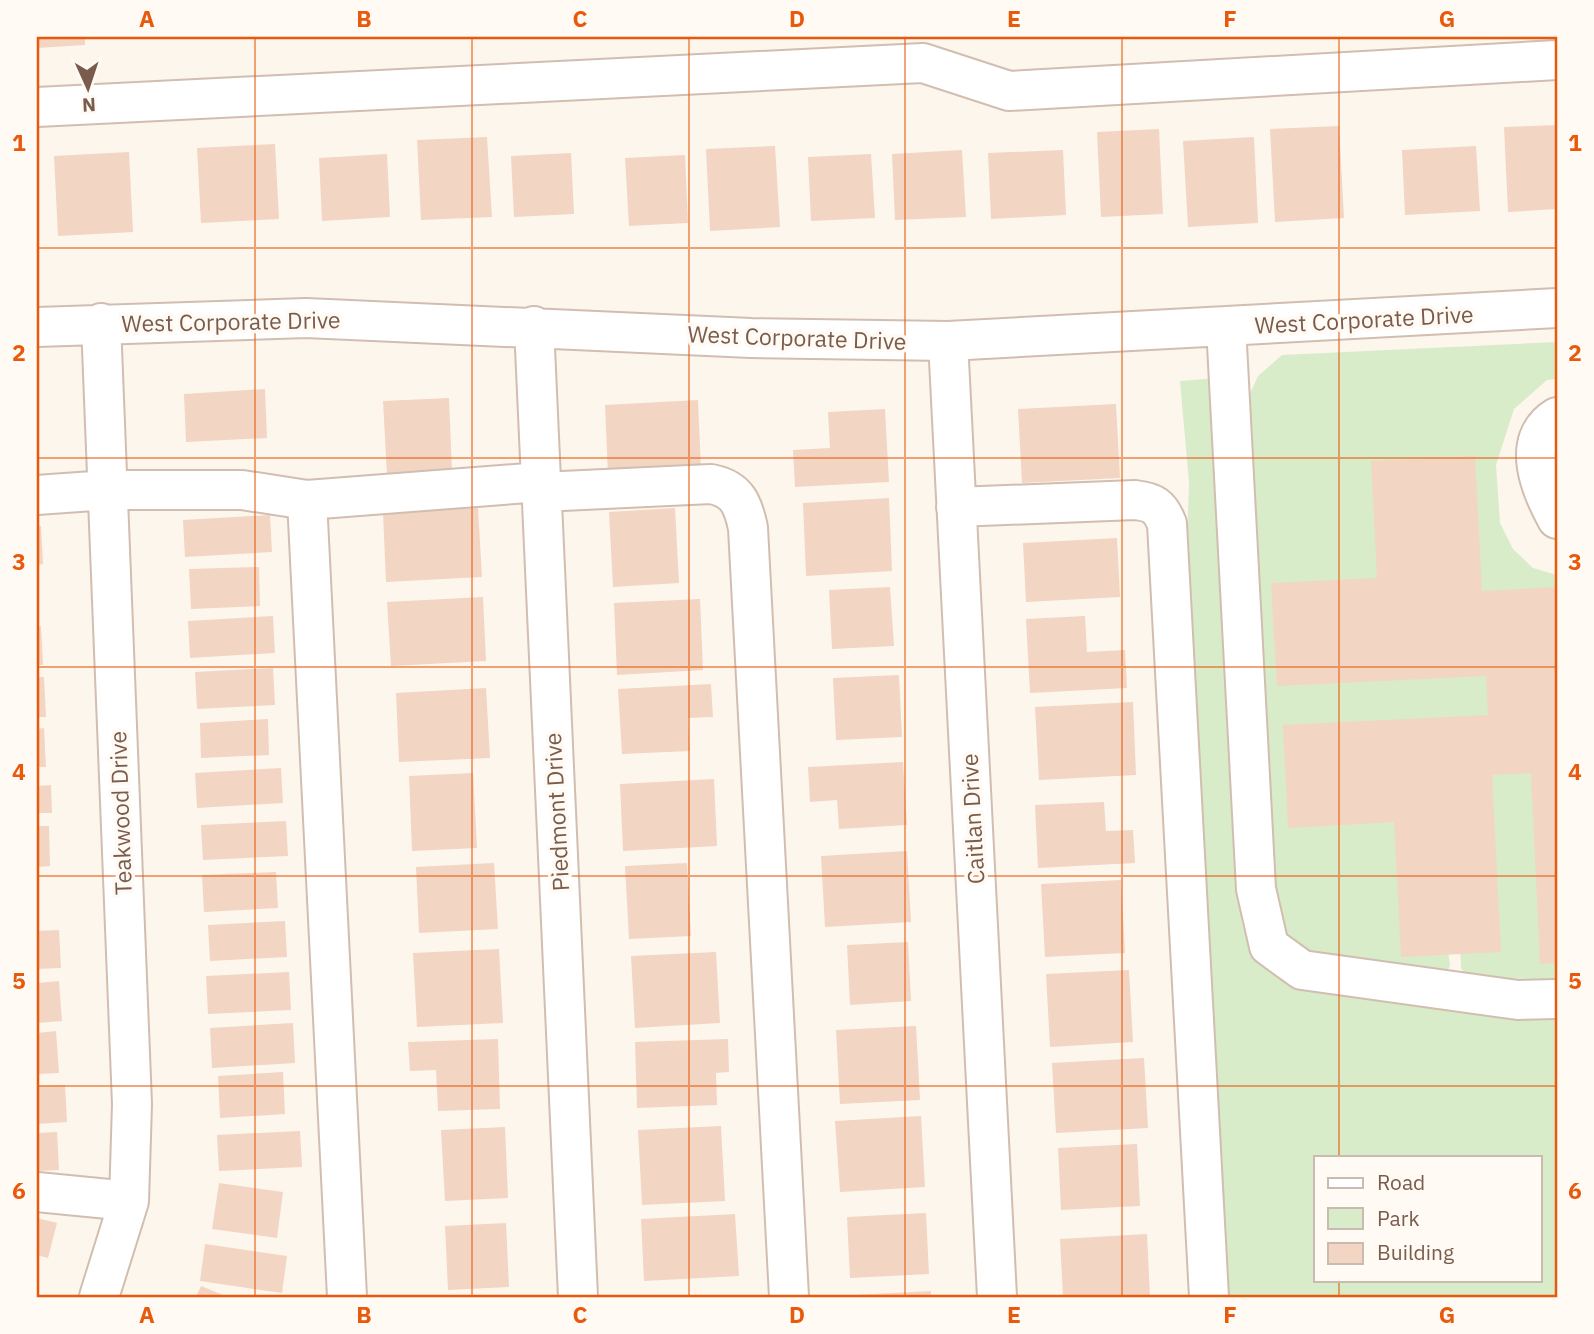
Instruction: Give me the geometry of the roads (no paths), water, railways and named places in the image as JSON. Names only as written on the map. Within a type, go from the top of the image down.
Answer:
[{"type":"street","points":[[37,107],[923,63],[1009,92],[1557,60]]},
{"type":"street","name":"West Corporate Drive","points":[[37,327],[306,318],[534,326],[751,338],[948,341],[1557,308]]},
{"type":"street","name":"Teakwood Drive","points":[[99,1297],[129,1201],[132,1104],[101,323]]},
{"type":"street","name":"Piedmont Drive","points":[[534,326],[578,1297]]},
{"type":"street","points":[[1226,326],[1256,889],[1269,946],[1302,970],[1518,1000],[1557,999]]},
{"type":"street","name":"Caitlan Drive","points":[[948,341],[997,1297]]},
{"type":"street","points":[[1557,416],[1550,421],[1539,440],[1535,470],[1542,493],[1557,519]]},
{"type":"street","points":[[37,495],[107,491],[242,490],[307,500],[541,487],[711,484],[726,487],[738,497],[745,510],[748,528],[789,1297]]},
{"type":"street","points":[[307,500],[347,1297]]},
{"type":"street","points":[[956,507],[1135,500],[1151,502],[1161,509],[1167,524],[1209,1297]]},
{"type":"street","points":[[37,1192],[129,1201]]}]
